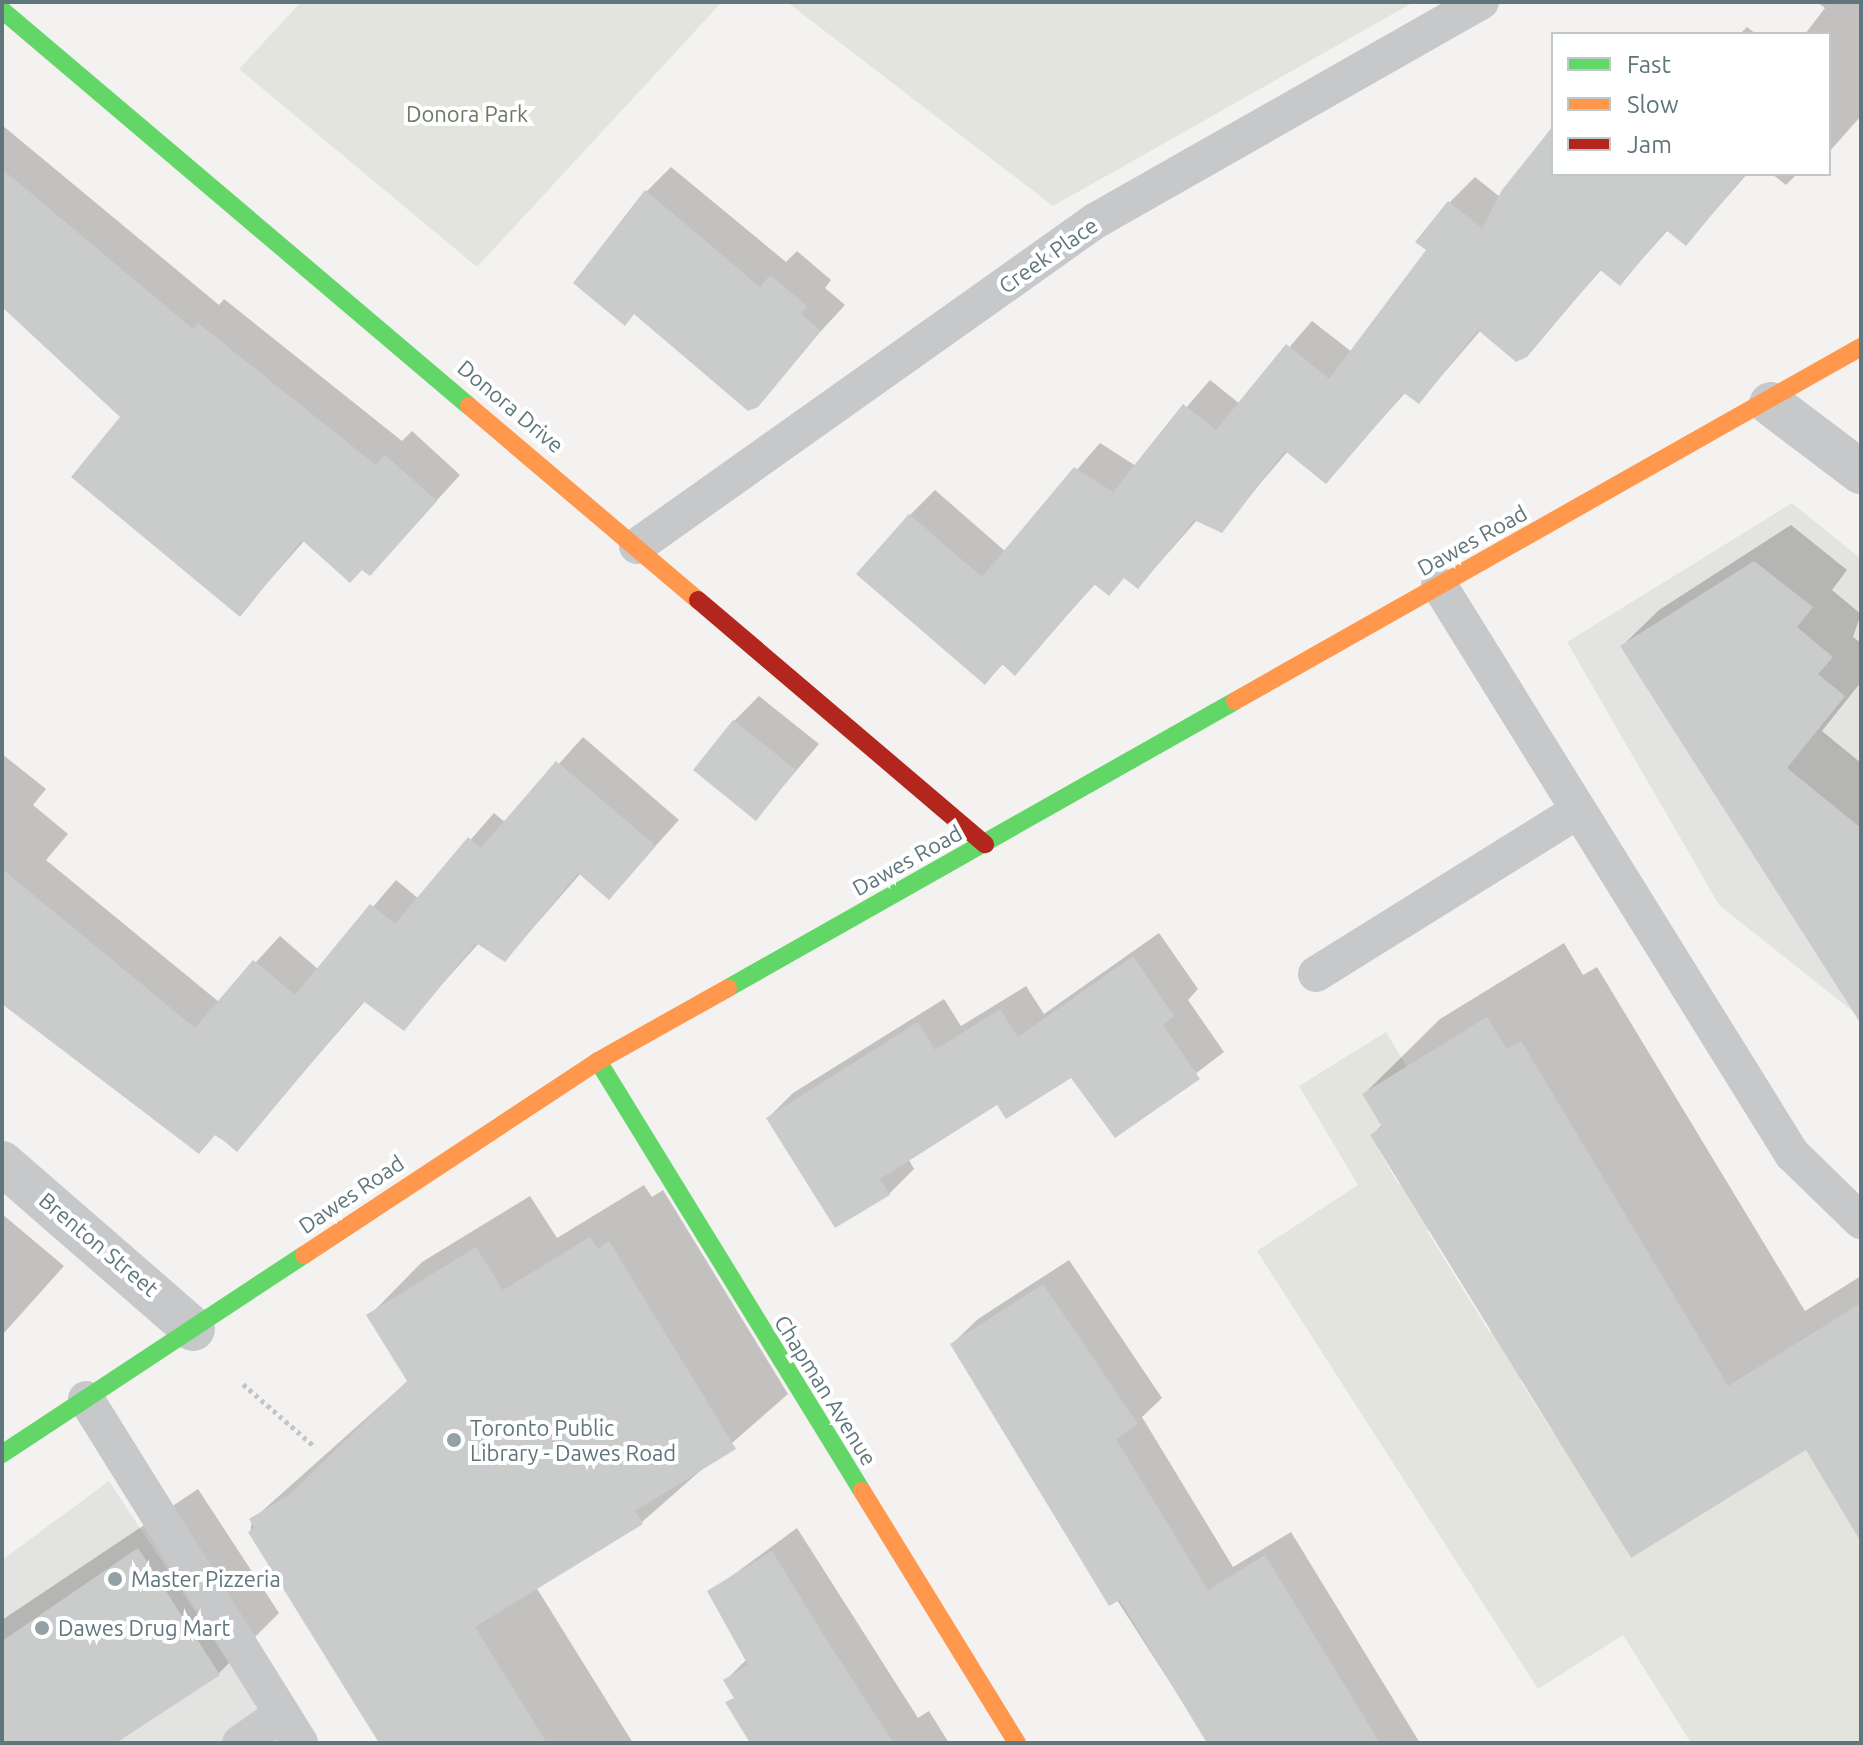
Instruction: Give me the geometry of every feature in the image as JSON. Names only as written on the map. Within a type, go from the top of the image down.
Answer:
[{"type":"street","name":"Donora Drive","points":[[2,10],[985,844]]},
{"type":"street","name":"Dawes Road","points":[[2,1454],[598,1061],[1439,585],[1771,404],[1861,347]]},
{"type":"street","points":[[1771,404],[1861,472]]},
{"type":"street","name":"Chapman Avenue","points":[[598,1061],[1017,1743]]},
{"type":"street","name":"Brenton Street","points":[[2,1163],[193,1329]]},
{"type":"lane","name":"Creek Place","points":[[637,546],[1095,221],[1481,2]]},
{"type":"lane","points":[[1439,585],[1576,812],[1792,1154],[1861,1221]]},
{"type":"lane","points":[[1316,974],[1576,812]]},
{"type":"lane","points":[[86,1399],[291,1728],[240,1743]]},
{"type":"path","points":[[243,1384],[315,1447]]},
{"type":"shaded area","points":[[1792,503],[1861,559],[1861,1018],[1719,905],[1567,642]]},
{"type":"shaded area","points":[[109,1481],[282,1743],[2,1743],[2,1560]]},
{"type":"green space","name":"Donora Park","points":[[301,2],[722,2],[477,267],[239,69]]},
{"type":"green space","points":[[787,2],[1414,2],[1053,206]]},
{"type":"green space","points":[[1386,1032],[1407,1067],[1362,1094],[1382,1127],[1370,1135],[1399,1185],[1412,1178],[1439,1223],[1427,1231],[1490,1333],[1504,1326],[1532,1372],[1520,1380],[1552,1431],[1562,1425],[1630,1558],[1819,1442],[1861,1542],[1861,1743],[1691,1743],[1623,1635],[1538,1689],[1257,1251],[1358,1185],[1299,1086]]},
{"type":"building","points":[[1551,129],[1551,176],[1743,176],[1686,246],[1666,230],[1620,286],[1600,270],[1527,357],[1516,362],[1478,330],[1419,404],[1404,393],[1326,484],[1285,451],[1222,533],[1194,520],[1138,589],[1124,578],[1109,596],[1094,584],[1015,676],[1002,664],[985,685],[856,574],[909,514],[982,577],[1074,467],[1113,492],[1183,404],[1216,430],[1286,344],[1329,379],[1426,250],[1415,242],[1448,201],[1482,228],[1502,190]]},
{"type":"building","points":[[2,169],[193,329],[198,323],[376,465],[385,455],[437,501],[370,576],[362,570],[350,583],[302,540],[240,617],[71,477],[120,417],[2,307]]},
{"type":"building","points":[[645,190],[760,287],[770,275],[807,306],[801,314],[821,331],[758,407],[748,411],[634,314],[625,326],[573,283]]},
{"type":"building","points":[[1754,561],[1813,607],[1797,627],[1833,657],[1818,674],[1845,696],[1787,768],[1861,828],[1861,1024],[1620,646]]},
{"type":"building","points":[[733,720],[796,770],[756,821],[693,770]]},
{"type":"building","points":[[556,761],[656,846],[609,900],[578,873],[505,962],[476,943],[404,1031],[363,1001],[237,1152],[216,1134],[199,1154],[2,1004],[2,869],[195,1028],[253,960],[295,995],[370,904],[395,924],[468,837],[481,848]]},
{"type":"building","points":[[1133,956],[1174,1016],[1163,1025],[1200,1079],[1115,1138],[1071,1078],[1006,1119],[997,1105],[880,1179],[890,1195],[835,1228],[766,1118],[918,1022],[935,1050],[1000,1009],[1018,1037]]},
{"type":"building","points":[[1487,1017],[1507,1049],[1521,1041],[1728,1386],[1861,1303],[1861,1542],[1806,1450],[1631,1558],[1370,1135],[1382,1127],[1362,1094]]},
{"type":"building","points":[[590,1237],[598,1249],[609,1241],[736,1449],[635,1511],[643,1524],[475,1627],[547,1743],[379,1743],[248,1532],[255,1528],[249,1519],[289,1495],[407,1381],[366,1315],[476,1247],[503,1290]]},
{"type":"building","points":[[1043,1284],[1138,1424],[1116,1439],[1208,1590],[1265,1555],[1380,1743],[1207,1743],[1120,1600],[1109,1606],[950,1344]]},
{"type":"building","points":[[138,1548],[220,1675],[116,1743],[2,1743],[2,1641]]},
{"type":"building","points":[[772,1551],[894,1743],[750,1743],[725,1702],[734,1698],[723,1680],[748,1665],[707,1591]]},
{"type":"traffic: fast","points":[[2,10],[469,406]]},
{"type":"traffic: fast","points":[[728,988],[1235,701]]},
{"type":"traffic: fast","points":[[598,1061],[862,1491]]},
{"type":"traffic: fast","points":[[2,1454],[304,1255]]},
{"type":"traffic: slow","points":[[1235,701],[1861,347]]},
{"type":"traffic: slow","points":[[469,406],[698,600]]},
{"type":"traffic: slow","points":[[304,1255],[598,1061],[728,988]]},
{"type":"traffic: slow","points":[[862,1491],[1017,1743]]},
{"type":"traffic: jam","points":[[698,600],[985,844]]},
{"type":"place","name":"Toronto Public Library - Dawes Road","points":[[454,1440]]},
{"type":"place","name":"Master Pizzeria","points":[[115,1579]]},
{"type":"place","name":"Dawes Drug Mart","points":[[42,1628]]}]
